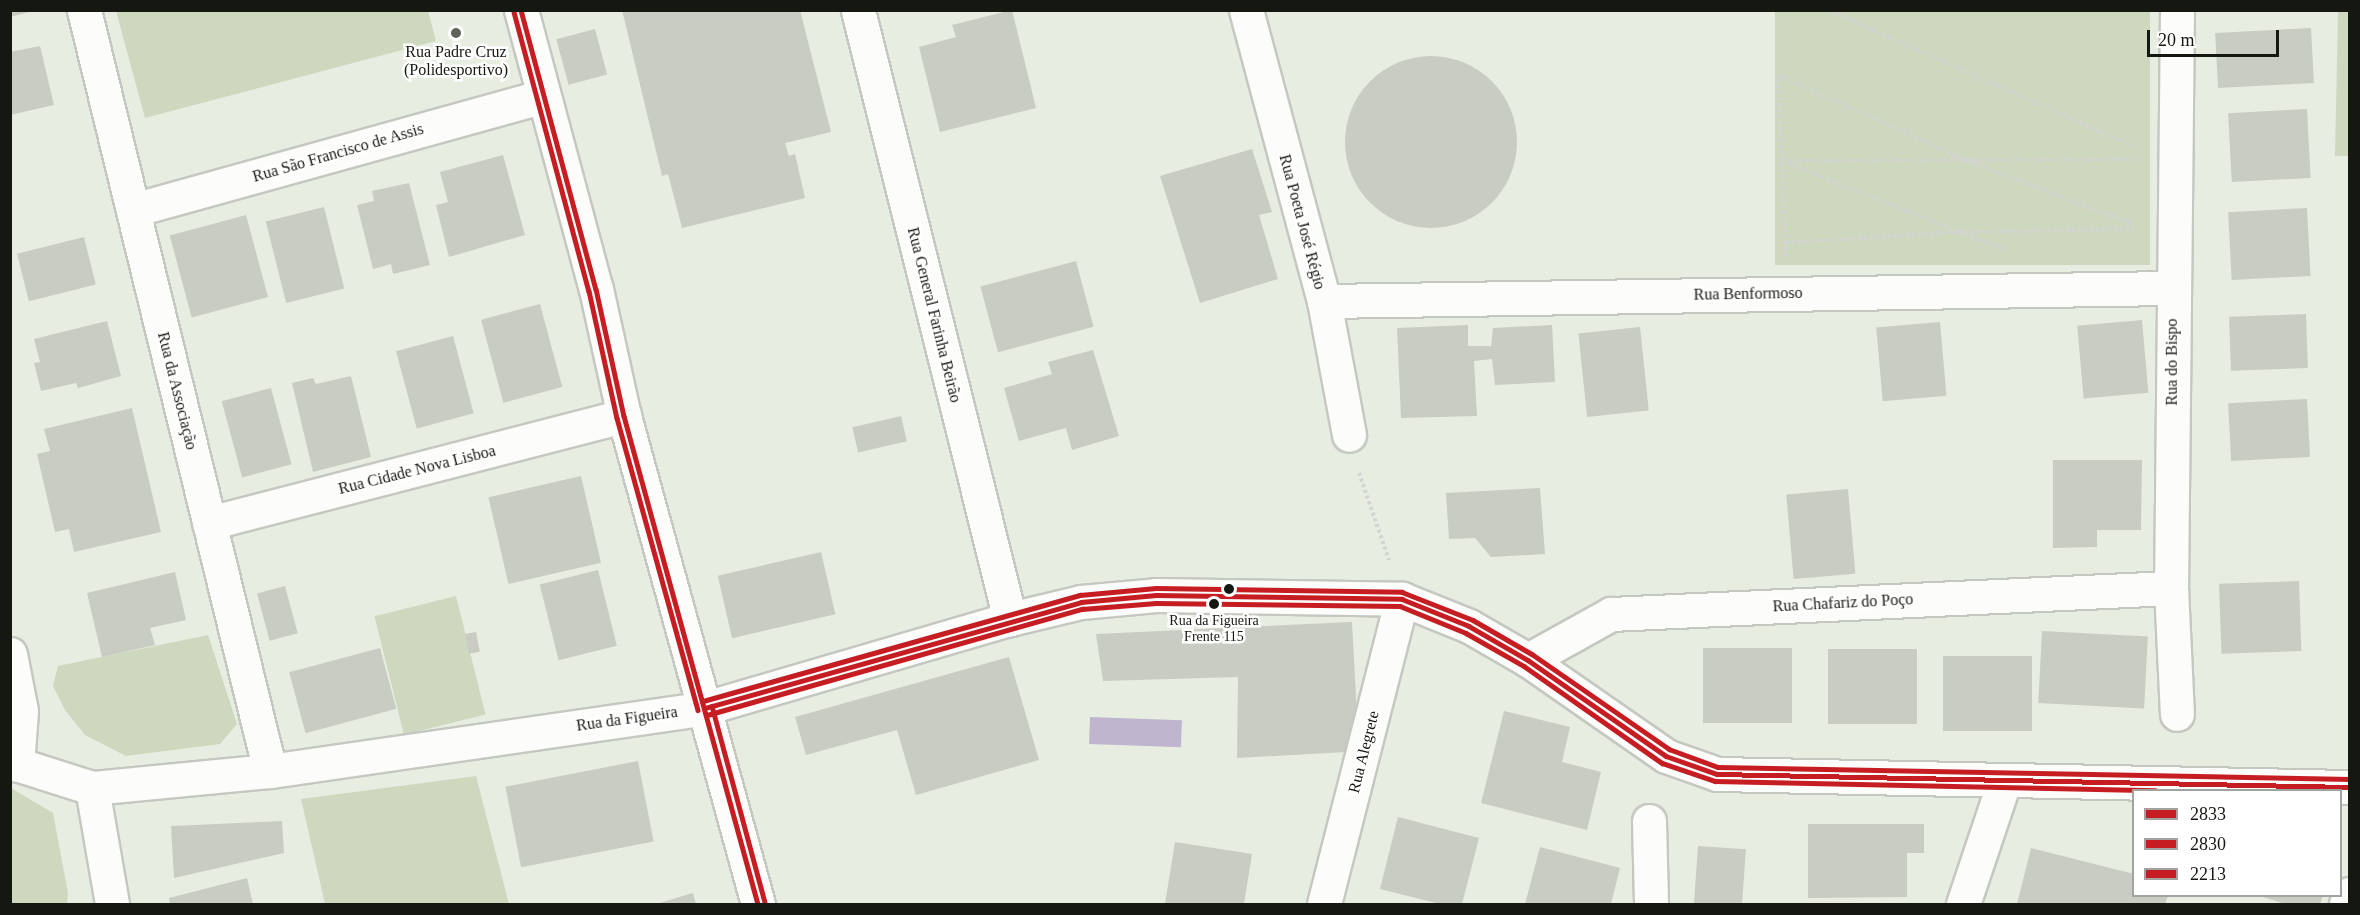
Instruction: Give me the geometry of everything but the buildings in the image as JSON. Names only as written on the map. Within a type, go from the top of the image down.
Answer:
[{"type":"street","name":"Rua da Associação","points":[[84,10],[270,771]]},
{"type":"street","points":[[521,10],[596,289],[624,416],[758,904]]},
{"type":"street","name":"Rua General Farinha Beirão","points":[[858,10],[1010,619]]},
{"type":"street","name":"Rua Poeta José Régio","points":[[1246,10],[1324,301],[1349,435]]},
{"type":"street","name":"Rua do Bispo","points":[[2177,10],[2171,588],[2177,714]]},
{"type":"street","name":"Rua São Francisco de Assis","points":[[133,210],[543,96]]},
{"type":"street","name":"Rua Benformoso","points":[[1324,301],[2173,288]]},
{"type":"street","name":"Rua Cidade Nova Lisboa","points":[[209,523],[624,416]]},
{"type":"street","name":"Rua Chafariz do Poço","points":[[1528,660],[1611,614],[2171,588]]},
{"type":"street","name":"Rua da Figueira","points":[[92,788],[270,771],[705,708],[1010,619],[1081,602],[1156,594],[1402,599]]},
{"type":"street","points":[[1402,599],[1469,626],[1528,660],[1666,756],[1717,774],[2004,782],[2349,787]]},
{"type":"street","name":"Rua Alegrete","points":[[1324,904],[1402,599]]},
{"type":"street","points":[[10,654],[21,711],[14,763],[92,788],[112,904]]},
{"type":"street","points":[[1963,904],[2004,782]]},
{"type":"street","points":[[1649,821],[1651,904]]},
{"type":"street","points":[[2346,904],[2349,894]]},
{"type":"path","points":[[1828,10],[2136,147],[2140,171]]},
{"type":"path","points":[[1786,243],[1958,232],[2144,229],[1965,160],[1779,75],[1782,161],[1787,266]]},
{"type":"path","points":[[1782,161],[2139,159]]},
{"type":"path","points":[[1782,161],[2025,259],[2025,290]]},
{"type":"path","points":[[1349,435],[1402,599]]},
{"type":"green space","points":[[116,11],[428,11],[436,41],[145,118]]},
{"type":"green space","points":[[1775,11],[2150,11],[2150,265],[1775,265]]},
{"type":"green space","points":[[2338,11],[2349,11],[2349,156],[2335,156]]},
{"type":"green space","points":[[456,596],[486,714],[404,735],[374,616]]},
{"type":"green space","points":[[208,635],[237,724],[220,744],[126,756],[85,735],[65,710],[53,686],[58,666]]},
{"type":"green space","points":[[476,776],[509,904],[325,904],[301,799]]},
{"type":"green space","points":[[11,788],[53,813],[68,893],[67,904],[11,904]]},
{"type":"shaded area","points":[[1090,717],[1182,720],[1181,747],[1089,744]]},
{"type":"transit line","name":"2833","points":[[521,10],[596,289],[624,416],[758,904]]},
{"type":"transit line","name":"2830","points":[[514,12],[589,291],[617,418],[698,710]]},
{"type":"transit line","name":"2213","points":[[703,701],[1080,595],[1156,588],[1402,592],[1473,620],[1532,654],[1669,749],[1718,767],[2350,779]]},
{"type":"transit line","name":"2833","points":[[705,708],[1081,602],[1156,595],[1402,599],[1469,626],[1528,660],[1666,756],[1717,774],[2350,787]]},
{"type":"transit line","name":"2830","points":[[707,715],[1082,609],[1156,603],[1400,606],[1466,633],[1524,666],[1662,763],[1715,781],[2132,790]]},
{"type":"transit line","name":"2213","points":[[712,706],[765,902]]},
{"type":"place","name":"Rua Padre Cruz (Polidesportivo)","points":[[456,33]]},
{"type":"place","name":"Rua da Figueira Frente 115","points":[[1214,604]]}]
